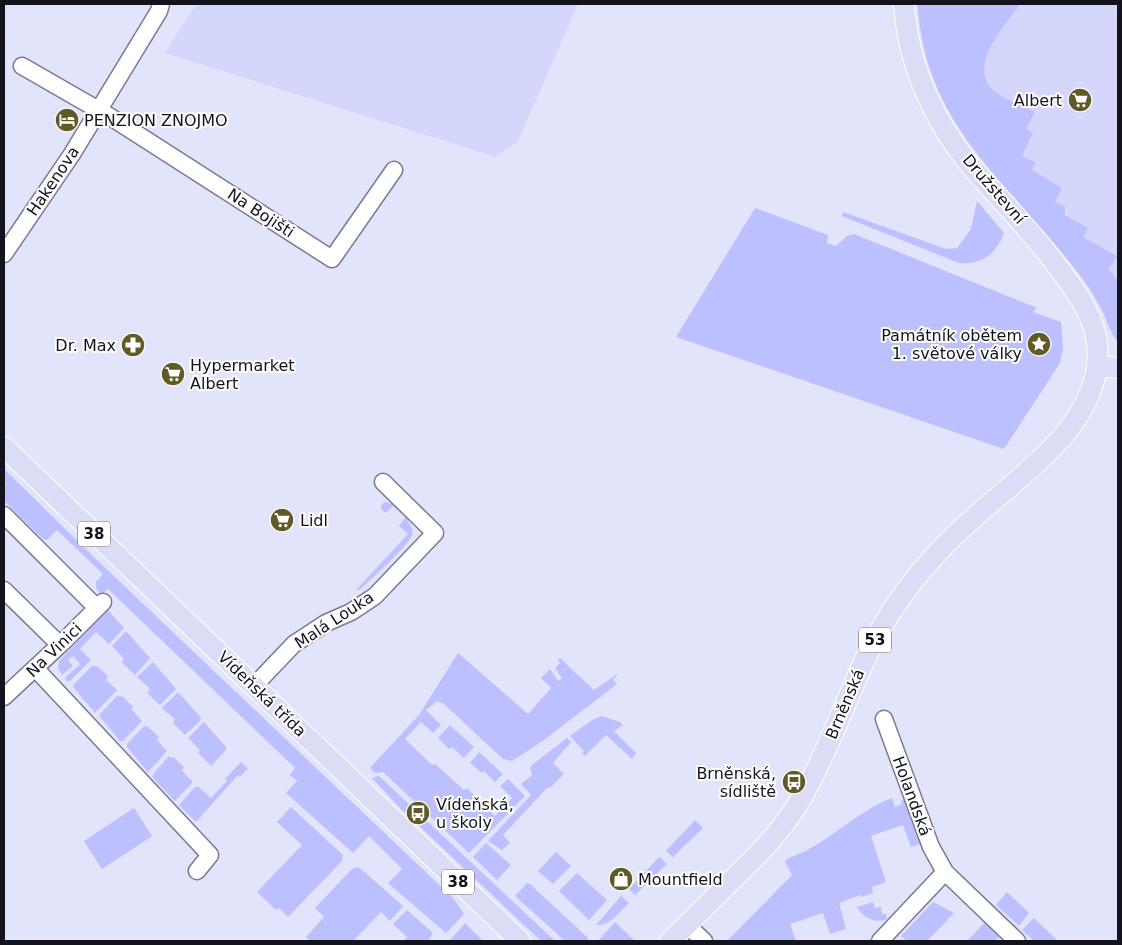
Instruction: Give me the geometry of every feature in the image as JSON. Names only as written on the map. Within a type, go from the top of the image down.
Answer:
[{"type":"main road","name":"Družstevní","points":[[904,4],[913,56],[930,104],[954,143],[974,169],[1030,231],[1077,294],[1095,330],[1098,346],[1098,366]]},
{"type":"main road","points":[[1098,366],[1118,368]]},
{"type":"main road","name":"Brněnská","points":[[675,936],[763,850],[792,813],[817,769],[865,658],[899,600],[921,572],[954,537],[1064,436],[1085,405],[1095,380],[1098,366]]},
{"type":"main road","name":"Vídeňská třída","points":[[4,447],[520,941]]},
{"type":"street","name":"Hakenova","points":[[4,254],[72,154],[162,4]]},
{"type":"street","points":[[22,66],[99,110]]},
{"type":"street","name":"Na Bojišti","points":[[99,110],[332,259],[394,170]]},
{"type":"street","name":"Malá Louka","points":[[254,686],[294,644],[326,623],[351,612],[375,596],[435,532],[383,482]]},
{"type":"street","name":"Na Vinici","points":[[4,515],[100,605],[60,645],[4,696]]},
{"type":"street","points":[[4,590],[60,645]]},
{"type":"street","points":[[35,668],[210,855],[197,871]]},
{"type":"street","name":"Holandská","points":[[884,719],[931,847],[945,872],[1017,941]]},
{"type":"street","points":[[880,941],[945,872]]},
{"type":"street","points":[[675,936],[704,941]]},
{"type":"shaded area","points":[[196,4],[578,4],[518,141],[496,157],[165,53]]},
{"type":"shaded area","points":[[917,4],[1020,4],[990,48],[985,61],[984,72],[988,83],[997,93],[1035,112],[1026,129],[1033,133],[1022,156],[1035,162],[1032,170],[1062,188],[1055,202],[1065,207],[1065,215],[1088,228],[1083,237],[1117,256],[1109,269],[1118,281],[1118,342],[1098,302],[1082,278],[977,154],[959,128],[944,102],[926,58]]},
{"type":"shaded area","points":[[974,4],[1118,4],[1118,281],[1109,269],[1116,256],[1083,237],[1087,228],[1069,218],[1066,208],[1055,202],[988,135]]},
{"type":"shaded area","points":[[977,201],[1004,233],[997,247],[987,257],[967,263],[959,263],[842,216],[843,212],[946,249],[957,248],[971,229]]},
{"type":"shaded area","points":[[755,208],[828,235],[827,243],[836,246],[847,236],[854,234],[1037,308],[1033,312],[1061,322],[1063,348],[1060,363],[1004,449],[676,337]]},
{"type":"shaded area","points":[[4,469],[98,561],[453,898],[464,914],[446,933],[388,883],[402,869],[369,836],[353,853],[286,793],[297,781],[290,775],[295,768],[108,589],[101,595],[96,588],[96,582],[103,574],[57,530],[47,540],[43,539],[4,501],[4,486],[6,483],[4,480]]},
{"type":"shaded area","points":[[384,502],[397,505],[410,517],[407,520],[412,529],[412,535],[405,546],[391,560],[365,585],[356,590],[408,534],[399,526],[406,517],[393,506],[386,513],[381,509]]},
{"type":"shaded area","points":[[108,610],[124,628],[109,644],[96,632],[80,649],[91,660],[70,681],[67,681],[65,678],[80,664],[73,656],[68,660],[73,666],[62,675],[58,668],[59,661]]},
{"type":"shaded area","points":[[126,631],[150,658],[135,675],[121,662],[124,659],[112,646]]},
{"type":"shaded area","points":[[458,653],[528,714],[551,688],[541,678],[550,669],[558,681],[562,678],[555,668],[560,663],[558,660],[560,658],[594,690],[619,673],[613,680],[617,684],[544,740],[512,761],[503,759],[444,704],[437,701],[426,710],[441,725],[433,733],[421,722],[405,739],[432,765],[435,764],[464,790],[467,788],[495,816],[512,798],[500,786],[508,779],[525,796],[469,853],[383,772],[375,773],[370,768],[419,715]]},
{"type":"shaded area","points":[[153,662],[176,689],[160,705],[147,693],[150,689],[137,677]]},
{"type":"shaded area","points":[[93,665],[97,666],[108,676],[106,680],[117,690],[95,713],[73,687]]},
{"type":"shaded area","points":[[177,693],[201,718],[185,735],[173,723],[175,719],[162,708]]},
{"type":"shaded area","points":[[118,695],[122,696],[133,707],[132,710],[142,721],[123,741],[120,741],[100,717],[100,714]]},
{"type":"shaded area","points":[[602,716],[620,722],[623,725],[614,731],[636,753],[632,759],[606,735],[585,756],[582,753],[584,751],[570,736],[592,720]]},
{"type":"shaded area","points":[[204,722],[226,747],[226,750],[211,766],[198,753],[200,750],[188,738]]},
{"type":"shaded area","points":[[450,725],[474,747],[464,758],[452,747],[449,749],[438,738]]},
{"type":"shaded area","points":[[144,726],[147,726],[159,737],[157,740],[167,751],[148,772],[127,747],[127,744]]},
{"type":"shaded area","points":[[567,738],[571,742],[553,763],[564,774],[550,788],[548,787],[503,835],[510,843],[502,850],[488,841],[531,795],[521,784],[532,775],[530,768],[532,765]]},
{"type":"shaded area","points":[[479,752],[503,774],[495,782],[484,771],[482,773],[470,763]]},
{"type":"shaded area","points":[[169,756],[173,757],[184,767],[182,771],[193,782],[175,801],[152,777]]},
{"type":"shaded area","points":[[241,762],[248,768],[240,777],[238,775],[196,822],[179,805],[195,787],[199,787],[211,798]]},
{"type":"shaded area","points":[[379,776],[555,941],[541,941],[401,809],[372,778]]},
{"type":"shaded area","points":[[892,798],[895,807],[902,804],[901,801],[904,800],[920,844],[911,847],[903,825],[871,836],[886,882],[872,887],[873,893],[862,897],[860,895],[839,903],[846,929],[830,934],[823,913],[790,924],[796,941],[727,941],[792,875],[785,861],[820,843],[860,815]]},
{"type":"shaded area","points":[[291,807],[343,855],[342,861],[288,917],[279,908],[276,910],[257,892],[302,845],[277,822]]},
{"type":"shaded area","points":[[134,808],[152,836],[102,869],[84,841]]},
{"type":"shaded area","points":[[695,820],[703,828],[673,857],[666,851]]},
{"type":"shaded area","points":[[486,843],[511,865],[497,880],[473,857]]},
{"type":"shaded area","points":[[556,852],[571,866],[553,884],[538,871]]},
{"type":"shaded area","points":[[659,857],[667,864],[635,895],[629,889]]},
{"type":"shaded area","points":[[357,867],[403,906],[390,921],[381,912],[353,941],[310,941],[306,937],[324,917],[315,908],[352,869]]},
{"type":"shaded area","points":[[577,873],[607,900],[589,920],[559,891]]},
{"type":"shaded area","points":[[527,883],[588,938],[588,941],[565,941],[515,896]]},
{"type":"shaded area","points":[[1007,892],[1029,913],[1019,926],[996,905]]},
{"type":"shaded area","points":[[621,896],[629,903],[610,921],[596,925]]},
{"type":"shaded area","points":[[873,902],[875,908],[881,907],[882,914],[886,914],[887,919],[879,921],[870,919],[857,907]]},
{"type":"shaded area","points":[[933,902],[954,913],[927,941],[907,941],[901,936]]},
{"type":"shaded area","points":[[407,910],[433,933],[428,941],[404,941],[407,937],[393,924]]},
{"type":"shaded area","points":[[1034,918],[1058,941],[1034,941],[1022,930]]},
{"type":"shaded area","points":[[615,922],[635,941],[598,941]]},
{"type":"shaded area","points":[[985,922],[999,937],[995,941],[967,941]]},
{"type":"shaded area","points":[[465,923],[483,941],[453,941],[451,939]]},
{"type":"place","name":"Albert","points":[[1080,100]]},
{"type":"place","name":"PENZION ZNOJMO","points":[[67,120]]},
{"type":"place","name":"Památník obětem 1. světové války","points":[[1039,344]]},
{"type":"place","name":"Dr. Max","points":[[133,345]]},
{"type":"place","name":"Hypermarket Albert","points":[[173,374]]},
{"type":"place","name":"Lidl","points":[[282,520]]},
{"type":"place","name":"Brněnská, sídliště","points":[[794,782]]},
{"type":"place","name":"Vídeňská, u školy","points":[[418,813]]},
{"type":"place","name":"Mountfield","points":[[621,879]]}]
